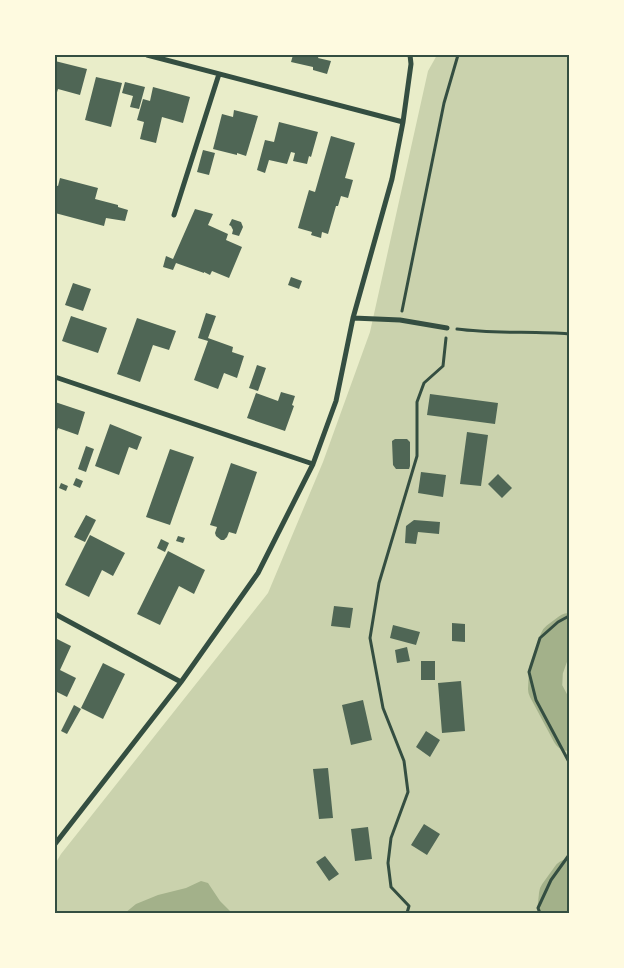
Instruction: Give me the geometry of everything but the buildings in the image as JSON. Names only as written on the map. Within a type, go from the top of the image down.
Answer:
[{"type":"street","points":[[147,55],[403,122]]},
{"type":"street","points":[[55,844],[181,682],[258,573],[313,464],[336,401],[353,318],[392,179],[403,122],[411,64],[410,55]]},
{"type":"street","points":[[174,215],[219,74]]},
{"type":"street","points":[[353,318],[400,320],[447,328]]},
{"type":"street","points":[[55,377],[313,464]]},
{"type":"street","points":[[55,614],[181,682]]},
{"type":"path","points":[[400,320],[444,103],[458,55]]},
{"type":"path","points":[[407,913],[408,906],[391,886],[388,863],[391,838],[408,792],[404,761],[383,708],[370,638],[379,583],[417,456],[417,402],[424,383],[443,366],[447,328],[473,331],[569,334]]},
{"type":"path","points":[[569,616],[558,622],[540,638],[529,672],[536,700],[569,762]]},
{"type":"path","points":[[540,913],[538,908],[551,880],[569,855]]},
{"type":"shaded area","points":[[437,55],[569,55],[569,913],[55,913],[55,864],[61,854],[268,593],[323,462],[370,332],[428,71]]},
{"type":"shaded area","points":[[201,881],[208,883],[220,901],[232,913],[125,913],[136,904],[158,895],[186,888]]},
{"type":"waterway","points":[[569,630],[557,639],[546,670],[545,689],[569,734]]},
{"type":"waterway","points":[[554,913],[556,894],[569,876]]}]
